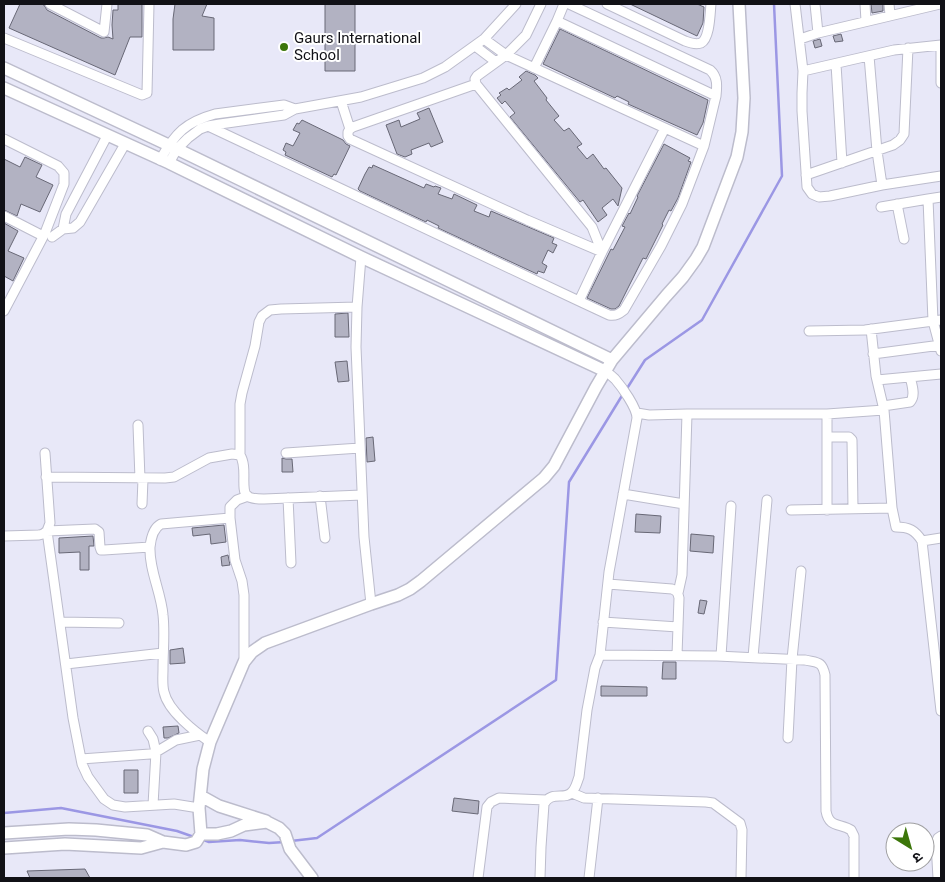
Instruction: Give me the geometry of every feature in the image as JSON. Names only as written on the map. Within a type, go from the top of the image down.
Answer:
[{"type":"street","points":[[50,4],[104,32],[107,4]]},
{"type":"street","points":[[4,38],[142,95],[147,93],[149,4]]},
{"type":"street","points":[[172,147],[208,126],[284,115],[295,109],[361,97],[423,78],[446,67],[484,39],[516,4]]},
{"type":"street","points":[[541,4],[526,35],[506,55],[477,76],[475,79],[476,84],[592,227],[602,252]]},
{"type":"street","points":[[534,68],[564,4]]},
{"type":"street","points":[[208,126],[614,316],[624,310],[643,280],[682,204],[704,146],[716,96],[716,79],[710,70],[569,4]]},
{"type":"street","points":[[607,4],[694,44],[701,43],[706,37],[711,4]]},
{"type":"street","points":[[198,838],[203,769],[210,742],[244,662],[252,652],[266,643],[410,589],[544,478],[554,466],[610,374],[612,360],[683,277],[696,259],[737,157],[742,132],[744,98],[739,4]]},
{"type":"street","points":[[795,4],[803,71],[802,110],[807,187],[812,194],[819,197],[830,196],[882,185],[941,176]]},
{"type":"street","points":[[814,4],[818,33]]},
{"type":"street","points":[[865,4],[866,21]]},
{"type":"street","points":[[889,4],[890,16]]},
{"type":"street","points":[[800,40],[818,33],[940,4]]},
{"type":"street","points":[[557,21],[716,96]]},
{"type":"street","points":[[484,39],[506,55],[704,146]]},
{"type":"street","points":[[803,71],[894,50],[941,45],[941,83]]},
{"type":"street","points":[[475,46],[496,62]]},
{"type":"street","points":[[806,175],[877,151],[900,140],[904,134],[908,48]]},
{"type":"street","points":[[870,56],[877,151],[882,185]]},
{"type":"street","points":[[836,64],[842,163]]},
{"type":"street","points":[[4,68],[172,147],[612,360]]},
{"type":"street","points":[[350,129],[476,84]]},
{"type":"street","points":[[4,88],[165,161],[361,257],[610,374],[635,409],[649,415],[827,414],[884,408],[912,400],[910,377]]},
{"type":"street","points":[[341,101],[350,129],[348,132],[350,139],[602,252]]},
{"type":"street","points":[[165,161],[179,132],[205,116],[284,105],[295,109]]},
{"type":"street","points":[[580,301],[602,252],[665,128]]},
{"type":"street","points":[[63,228],[66,214],[107,136]]},
{"type":"street","points":[[4,139],[58,166],[64,173],[64,184],[46,236],[4,311]]},
{"type":"street","points":[[46,236],[63,228],[73,228],[80,222],[125,144]]},
{"type":"street","points":[[881,207],[941,197]]},
{"type":"street","points":[[873,354],[941,347],[937,320],[937,299],[928,199]]},
{"type":"street","points":[[897,204],[904,239]]},
{"type":"street","points":[[4,216],[46,236]]},
{"type":"street","points":[[361,257],[356,347],[364,537],[371,604]]},
{"type":"street","points":[[357,307],[280,309],[270,310],[262,316],[240,404],[240,455],[244,460],[245,468],[244,490],[248,496],[253,498],[362,495]]},
{"type":"street","points":[[809,331],[872,329],[937,320]]},
{"type":"street","points":[[872,329],[873,354],[884,408],[892,508],[896,527],[913,530],[922,541],[941,710]]},
{"type":"street","points":[[877,380],[941,374]]},
{"type":"street","points":[[478,878],[487,807],[491,802],[499,798],[546,800],[551,797],[564,796],[572,793],[579,777],[587,710],[595,668],[600,655],[608,584],[635,409]]},
{"type":"street","points":[[677,656],[678,593],[682,575],[686,414]]},
{"type":"street","points":[[827,414],[827,510]]},
{"type":"street","points":[[138,425],[142,504]]},
{"type":"street","points":[[827,437],[850,437],[852,440],[853,508]]},
{"type":"street","points":[[286,453],[360,448]]},
{"type":"street","points":[[46,453],[50,523],[47,531],[82,764],[88,777],[104,799],[113,805],[125,807],[174,804],[199,808]]},
{"type":"street","points":[[46,477],[141,479],[174,477],[209,458],[232,454],[240,455]]},
{"type":"street","points":[[623,494],[684,504]]},
{"type":"street","points":[[244,662],[244,595],[242,581],[235,560],[230,506],[237,500],[248,496]]},
{"type":"street","points":[[320,496],[325,538]]},
{"type":"street","points":[[288,498],[291,563]]},
{"type":"street","points":[[753,657],[767,500]]},
{"type":"street","points":[[721,656],[731,506]]},
{"type":"street","points":[[791,510],[892,508]]},
{"type":"street","points":[[210,742],[187,725],[167,699],[164,692],[164,617],[155,580],[150,547],[154,530],[161,524],[230,518]]},
{"type":"street","points":[[4,536],[39,535],[47,531],[95,529],[99,532],[101,550],[150,547]]},
{"type":"street","points":[[922,541],[941,538]]},
{"type":"street","points":[[788,738],[792,659],[801,571]]},
{"type":"street","points":[[608,584],[672,589],[678,593]]},
{"type":"street","points":[[60,622],[119,623]]},
{"type":"street","points":[[603,622],[678,627]]},
{"type":"street","points":[[66,664],[163,654]]},
{"type":"street","points":[[600,655],[721,656],[792,659],[819,663],[824,667],[826,811],[832,823],[846,827],[851,830],[854,836],[854,878]]},
{"type":"street","points":[[148,731],[153,739],[153,805]]},
{"type":"street","points":[[81,759],[153,753],[176,740],[200,735]]},
{"type":"street","points":[[572,793],[584,798],[713,803],[740,823],[742,830],[741,878]]},
{"type":"street","points":[[201,796],[219,806],[267,822],[282,831],[288,844],[312,878]]},
{"type":"street","points":[[588,878],[598,798]]},
{"type":"street","points":[[540,878],[543,809],[546,800]]},
{"type":"street","points":[[4,833],[69,829],[96,830],[147,835],[163,842],[186,845],[198,838],[232,831],[244,825],[267,822]]},
{"type":"street","points":[[939,873],[936,843],[941,836]]},
{"type":"street","points":[[4,848],[65,844],[140,848],[163,842]]},
{"type":"building","points":[[20,4],[44,5],[47,10],[101,38],[108,37],[113,39],[113,10],[118,10],[118,4],[142,4],[142,37],[130,37],[115,75],[9,28]]},
{"type":"building","points":[[175,4],[207,4],[202,16],[214,18],[214,50],[173,50]]},
{"type":"building","points":[[325,4],[355,4],[355,71],[325,71]]},
{"type":"building","points":[[630,4],[697,4],[704,7],[703,23],[697,36]]},
{"type":"building","points":[[871,4],[883,4],[883,11],[872,13]]},
{"type":"building","points":[[560,29],[708,100],[703,123],[697,135],[628,104],[629,102],[617,96],[615,98],[543,64]]},
{"type":"building","points":[[841,34],[843,41],[835,42],[833,36]]},
{"type":"building","points":[[820,39],[822,46],[815,48],[813,41]]},
{"type":"building","points":[[526,71],[538,78],[534,81],[559,116],[554,120],[564,131],[569,128],[582,144],[577,147],[587,159],[593,154],[622,188],[618,206],[613,199],[602,208],[607,215],[598,222],[583,200],[580,202],[510,117],[515,113],[505,101],[502,104],[497,98],[501,95],[499,93],[507,88],[509,90],[522,80],[519,77]]},
{"type":"building","points":[[429,108],[443,142],[431,147],[429,143],[411,150],[412,154],[405,157],[397,154],[386,125],[399,120],[401,127],[420,119],[417,113]]},
{"type":"building","points":[[302,120],[343,140],[350,146],[336,175],[334,174],[332,177],[285,155],[286,152],[283,150],[286,143],[293,146],[300,133],[293,130],[297,123],[299,124]]},
{"type":"building","points":[[664,144],[690,158],[688,161],[691,162],[678,198],[671,211],[669,210],[646,259],[643,258],[619,306],[611,309],[587,298],[611,249],[613,250],[625,227],[622,226],[630,214],[637,196]]},
{"type":"building","points":[[25,157],[42,165],[36,177],[53,185],[40,212],[21,204],[17,216],[4,210],[4,159],[20,167]]},
{"type":"building","points":[[373,165],[424,188],[426,184],[441,188],[438,194],[452,199],[454,194],[477,205],[474,211],[489,217],[491,211],[554,238],[552,243],[557,245],[553,253],[548,250],[542,263],[547,266],[544,273],[538,271],[537,274],[438,228],[439,226],[427,220],[426,222],[360,191],[358,189],[365,174],[369,167],[372,168]]},
{"type":"building","points":[[4,223],[18,231],[8,251],[24,258],[13,281],[4,276]]},
{"type":"building","points":[[348,313],[349,337],[335,337],[335,314]]},
{"type":"building","points":[[347,361],[349,381],[338,382],[335,362]]},
{"type":"building","points":[[373,437],[375,461],[367,462],[366,438]]},
{"type":"building","points":[[282,458],[292,459],[293,472],[282,472]]},
{"type":"building","points":[[636,514],[661,516],[660,533],[635,532]]},
{"type":"building","points":[[224,525],[226,542],[211,544],[210,534],[193,536],[192,528]]},
{"type":"building","points":[[691,534],[714,536],[713,553],[690,551]]},
{"type":"building","points":[[93,536],[94,546],[89,546],[89,570],[80,570],[80,552],[59,553],[59,538]]},
{"type":"building","points":[[228,555],[230,565],[222,566],[221,557]]},
{"type":"building","points":[[700,600],[707,601],[704,614],[698,613]]},
{"type":"building","points":[[183,648],[185,663],[170,664],[170,650]]},
{"type":"building","points":[[663,662],[676,662],[676,679],[662,679]]},
{"type":"building","points":[[601,686],[647,687],[647,696],[601,696]]},
{"type":"building","points":[[178,726],[179,733],[164,738],[163,727]]},
{"type":"building","points":[[124,770],[138,770],[138,793],[124,793]]},
{"type":"building","points":[[454,798],[479,801],[478,814],[452,811]]},
{"type":"building","points":[[85,869],[90,878],[30,878],[27,871]]},
{"type":"waterway","points":[[626,390],[645,360],[702,320],[782,176],[774,4]]},
{"type":"waterway","points":[[291,841],[317,838],[556,680],[569,482],[623,394]]},
{"type":"waterway","points":[[4,813],[61,808],[177,831],[194,837]]},
{"type":"waterway","points":[[201,839],[209,842],[240,840],[269,843],[285,842]]},
{"type":"place","name":"Gaurs International School","points":[[284,47]]}]
